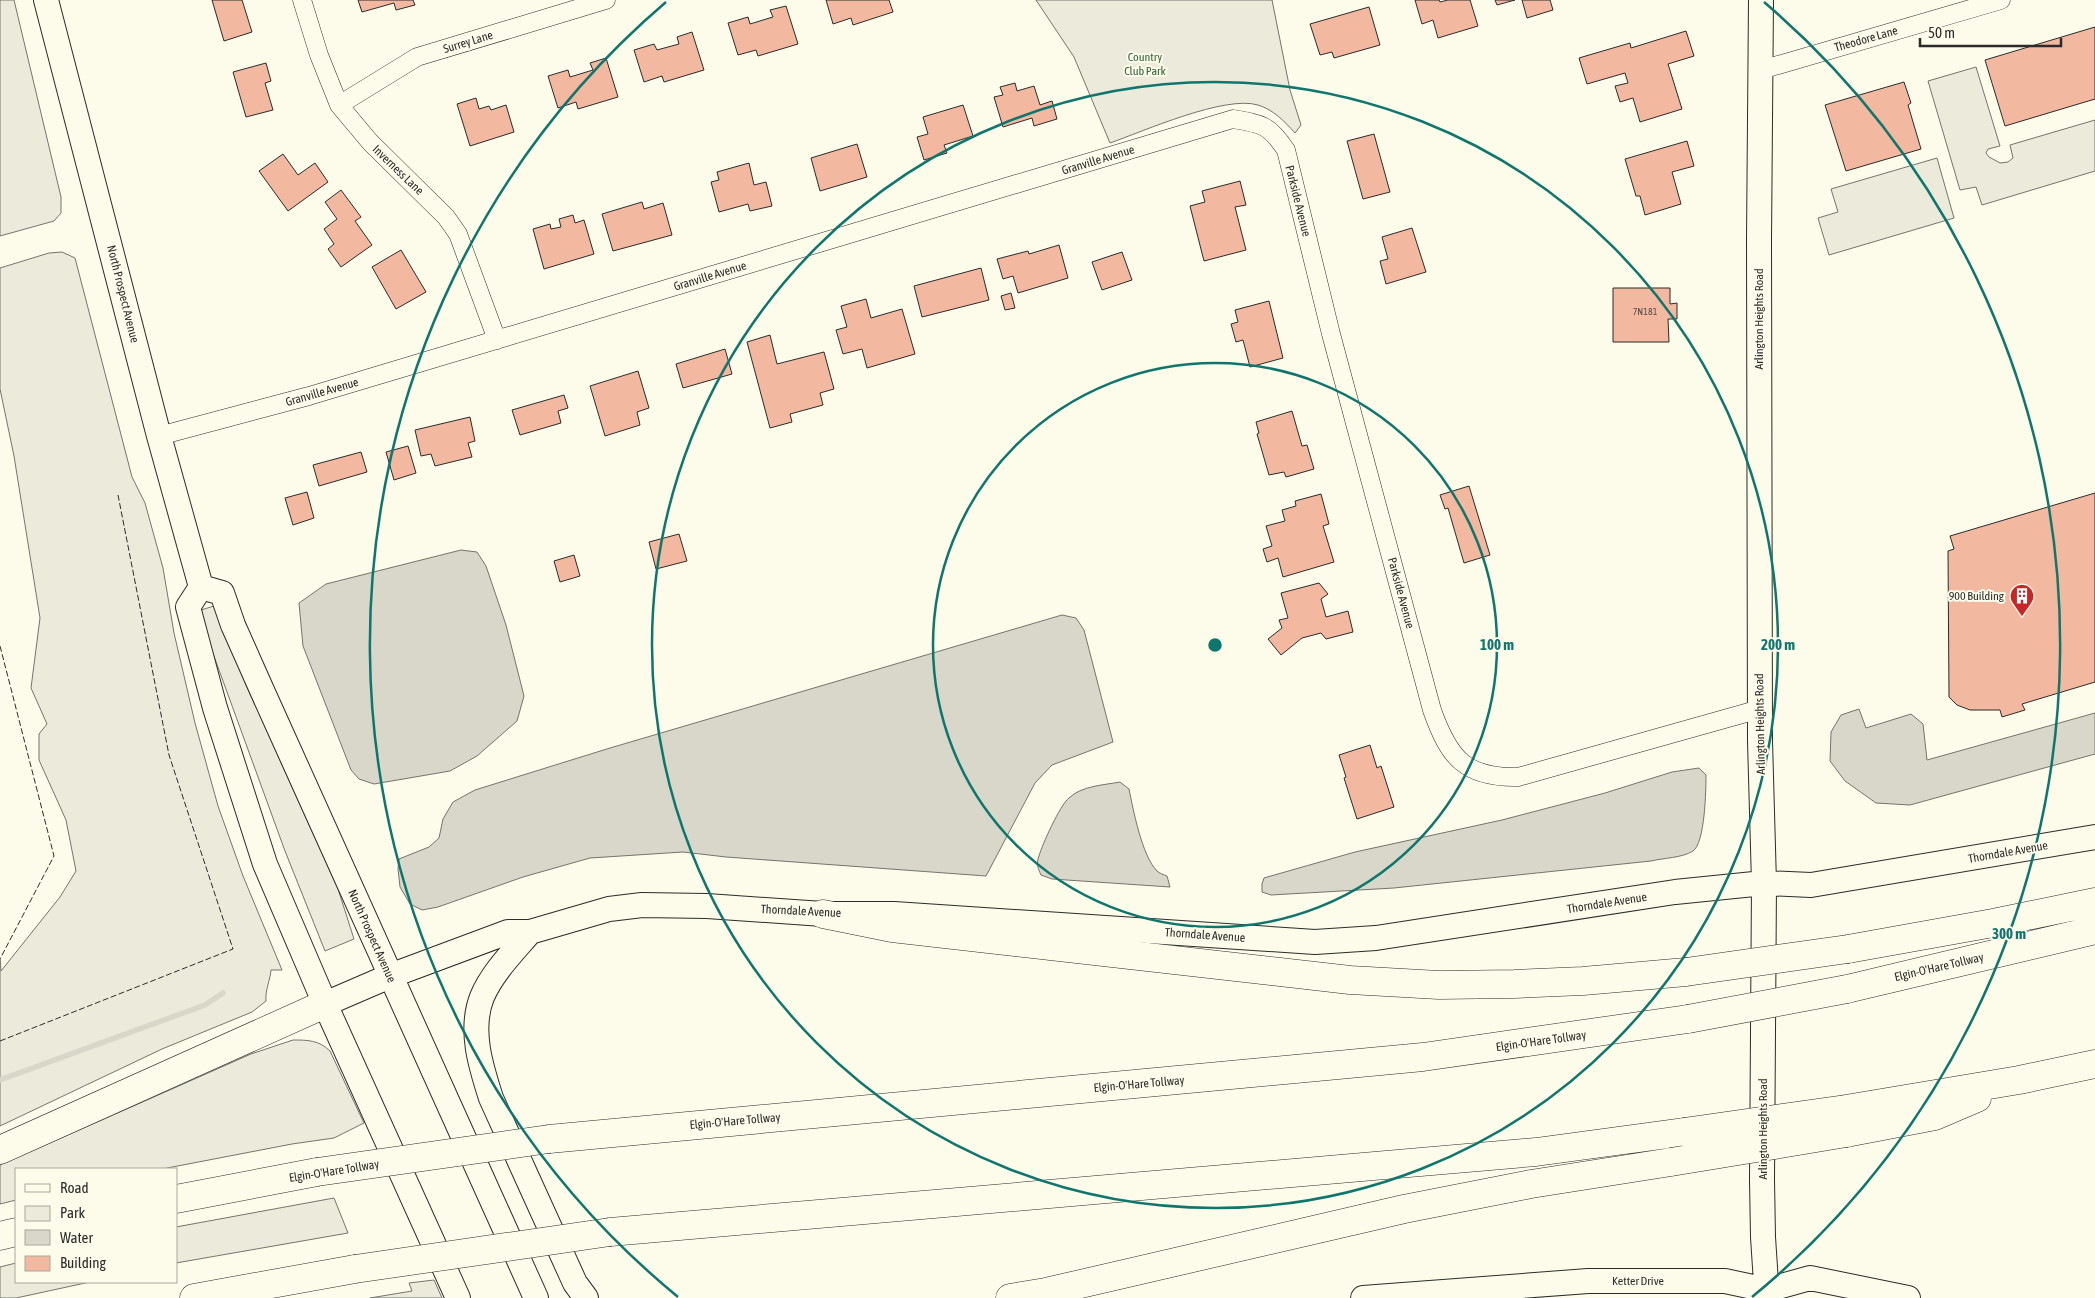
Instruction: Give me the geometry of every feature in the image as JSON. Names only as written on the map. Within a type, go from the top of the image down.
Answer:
[{"type":"highway","points":[[823,914],[892,928],[1350,980],[1439,985],[1583,981],[1686,972],[1848,949],[1993,923],[2095,902]]},
{"type":"highway","name":"Elgin-O'Hare Tollway","points":[[178,1199],[317,1172],[549,1139],[1422,1057],[1688,1019],[1847,989],[2095,930]]},
{"type":"highway","points":[[0,1150],[325,1004]]},
{"type":"highway","points":[[1010,1298],[1046,1292],[1404,1209],[1532,1184],[1671,1162],[2019,1080],[2095,1064]]},
{"type":"highway","points":[[194,1298],[355,1269],[610,1232],[1536,1152],[1684,1132],[1846,1121]]},
{"type":"highway","points":[[0,1236],[15,1232]]},
{"type":"street","name":"North Prospect Avenue","points":[[46,0],[159,436],[201,587],[222,593],[233,625],[536,1298]]},
{"type":"street","name":"Inverness Lane","points":[[302,0],[319,55],[339,105],[370,142],[446,217],[458,234],[497,340]]},
{"type":"street","name":"Surrey Lane","points":[[339,105],[417,58],[606,0]]},
{"type":"street","name":"Arlington Heights Road","points":[[1761,0],[1760,709],[1764,883],[1762,1180],[1767,1294]]},
{"type":"street","name":"Theodore Lane","points":[[1761,70],[2000,0]]},
{"type":"street","name":"Granville Avenue","points":[[159,436],[309,396],[1233,118],[1261,124]]},
{"type":"street","name":"Parkside Avenue","points":[[1261,124],[1275,134],[1286,150],[1331,334],[1432,710],[1441,737],[1460,762],[1480,774],[1501,778],[1518,778],[1760,709]]},
{"type":"street","points":[[201,587],[188,607],[215,708],[265,864],[325,1004],[458,1298]]},
{"type":"street","name":"Thorndale Avenue","points":[[325,1004],[390,976],[508,932],[530,932],[608,909],[642,905],[708,906],[823,914],[894,914],[1315,942],[1376,938],[1675,892],[1764,883],[1811,885],[2095,837]]},
{"type":"street","points":[[530,932],[499,969],[482,997],[477,1021],[481,1068],[491,1098],[575,1283],[586,1298]]},
{"type":"street","name":"Ketter Drive","points":[[1363,1298],[1588,1281],[1725,1281],[1767,1294],[1810,1278],[1908,1298]]},
{"type":"green space","points":[[0,0],[14,0],[61,197],[61,213],[54,221],[0,236]]},
{"type":"green space","name":"Country Club Park","points":[[1036,0],[1272,0],[1290,90],[1301,125],[1295,133],[1283,120],[1269,110],[1258,105],[1244,103],[1206,109],[1110,143],[1074,57]]},
{"type":"green space","points":[[62,252],[75,258],[132,477],[145,503],[163,568],[174,633],[195,723],[218,806],[243,876],[282,970],[271,970],[266,1001],[252,1012],[162,1049],[0,1126],[0,959],[1,971],[60,897],[76,871],[66,820],[39,760],[39,734],[47,724],[31,688],[40,618],[14,456],[0,389],[0,268],[49,253]]},
{"type":"green space","points":[[214,606],[246,685],[338,889],[354,939],[325,951],[285,851],[211,648],[201,610]]},
{"type":"green space","points":[[293,1040],[308,1041],[326,1047],[330,1051],[364,1123],[334,1138],[292,1144],[167,1168],[15,1168],[15,1200],[0,1204],[0,1165],[251,1054]]},
{"type":"green space","points":[[334,1198],[348,1233],[178,1263],[178,1227]]},
{"type":"green space","points":[[15,1263],[15,1283],[85,1283],[16,1298],[0,1298],[0,1267]]},
{"type":"green space","points":[[434,1280],[442,1298],[370,1298],[412,1291],[409,1283]]},
{"type":"shaded area","points":[[1976,67],[2000,146],[1988,149],[1986,153],[1989,157],[2000,163],[2008,162],[2013,158],[2010,145],[2095,120],[2095,171],[1982,205],[1976,187],[1960,190],[1928,81]]},
{"type":"shaded area","points":[[1937,158],[1954,218],[1829,255],[1818,218],[1838,212],[1831,189]]},
{"type":"water","points":[[461,550],[477,552],[486,566],[506,625],[524,696],[517,721],[477,756],[450,771],[374,784],[359,779],[351,770],[303,646],[299,603],[326,584]]},
{"type":"water","points":[[1062,615],[1076,618],[1084,630],[1113,742],[1052,765],[1035,783],[986,876],[726,857],[683,852],[590,858],[523,877],[438,907],[422,910],[410,904],[400,887],[399,859],[429,847],[439,838],[443,819],[453,802],[475,790],[610,748]]},
{"type":"water","points":[[1859,709],[1866,728],[1911,714],[1923,724],[1927,760],[2095,713],[2095,754],[1910,805],[1876,803],[1845,781],[1830,761],[1831,732],[1841,715]]},
{"type":"water","points":[[1699,768],[1706,775],[1705,804],[1700,838],[1693,851],[1683,855],[1651,861],[1394,888],[1271,895],[1262,892],[1264,878],[1355,852],[1502,820],[1605,793],[1672,772]]},
{"type":"water","points":[[1120,782],[1129,789],[1139,832],[1147,855],[1157,871],[1167,876],[1170,887],[1052,879],[1041,875],[1038,859],[1065,802],[1074,794],[1086,788]]},
{"type":"building","points":[[212,0],[242,0],[252,32],[224,41]]},
{"type":"building","points":[[358,0],[413,0],[415,5],[396,10],[394,3],[362,12]]},
{"type":"building","points":[[826,0],[889,0],[893,12],[853,25],[851,18],[833,24]]},
{"type":"building","points":[[1415,0],[1439,0],[1440,2],[1470,0],[1478,26],[1438,38],[1433,20],[1422,24]]},
{"type":"building","points":[[1495,0],[1515,0],[1497,5]]},
{"type":"building","points":[[1522,0],[1550,0],[1553,10],[1527,18]]},
{"type":"building","points":[[786,6],[798,44],[758,56],[756,50],[738,55],[728,23],[748,17],[750,24],[773,17],[770,10]]},
{"type":"building","points":[[1369,7],[1380,45],[1334,58],[1332,52],[1320,55],[1310,24]]},
{"type":"building","points":[[2095,27],[2095,99],[2005,126],[1985,60]]},
{"type":"building","points":[[1686,31],[1694,56],[1668,64],[1682,109],[1640,122],[1633,98],[1620,102],[1615,86],[1628,83],[1625,73],[1587,84],[1579,58],[1630,43],[1631,48]]},
{"type":"building","points":[[692,32],[704,70],[664,82],[662,76],[644,82],[634,50],[654,44],[657,50],[679,44],[677,37]]},
{"type":"building","points":[[606,58],[618,97],[578,109],[576,102],[558,108],[548,76],[568,70],[570,77],[593,70],[590,63]]},
{"type":"building","points":[[266,63],[271,81],[265,83],[273,110],[246,117],[233,72]]},
{"type":"building","points":[[1904,82],[1911,103],[1908,105],[1921,149],[1846,171],[1825,105]]},
{"type":"building","points":[[1015,83],[1017,91],[1034,86],[1040,105],[1052,101],[1057,119],[1034,126],[1032,118],[1003,127],[994,97],[1003,95],[1000,87]]},
{"type":"building","points":[[476,98],[479,109],[489,106],[491,110],[506,105],[514,132],[470,146],[457,104]]},
{"type":"building","points":[[963,105],[973,136],[944,145],[947,153],[924,160],[917,137],[928,134],[923,117]]},
{"type":"building","points":[[1374,134],[1390,192],[1363,199],[1347,141]]},
{"type":"building","points":[[1687,141],[1694,166],[1672,172],[1681,204],[1645,215],[1640,196],[1636,196],[1625,159]]},
{"type":"building","points":[[857,144],[867,177],[820,191],[811,158]]},
{"type":"building","points":[[283,154],[298,175],[315,163],[328,182],[288,211],[259,171]]},
{"type":"building","points":[[749,163],[754,185],[766,182],[772,206],[750,211],[748,204],[719,212],[711,182],[719,180],[717,172]]},
{"type":"building","points":[[1240,181],[1246,205],[1235,207],[1246,250],[1204,261],[1190,206],[1205,202],[1202,191]]},
{"type":"building","points":[[341,190],[361,217],[355,221],[372,245],[341,267],[328,249],[334,244],[324,229],[337,219],[325,202]]},
{"type":"building","points":[[642,202],[644,209],[663,203],[672,235],[613,251],[602,214]]},
{"type":"building","points":[[573,215],[575,223],[584,220],[594,254],[544,269],[533,229],[550,224],[551,229],[561,227],[559,219]]},
{"type":"building","points":[[1412,228],[1426,272],[1386,284],[1380,261],[1388,259],[1382,237]]},
{"type":"building","points":[[1059,245],[1068,278],[1018,293],[1013,276],[1003,279],[997,259],[1028,251],[1029,254]]},
{"type":"building","points":[[401,250],[426,292],[396,309],[372,267]]},
{"type":"building","points":[[1122,252],[1132,280],[1102,290],[1092,262]]},
{"type":"building","points":[[981,268],[989,300],[922,317],[914,286]]},
{"type":"building","points":[[1613,288],[1670,288],[1670,304],[1677,303],[1677,319],[1668,319],[1669,342],[1613,342]]},
{"type":"building","points":[[1011,293],[1015,308],[1005,310],[1001,296]]},
{"type":"building","points":[[866,299],[871,318],[902,309],[915,354],[867,368],[862,349],[843,354],[836,330],[847,327],[841,306]]},
{"type":"building","points":[[1269,301],[1283,358],[1250,367],[1243,340],[1236,342],[1231,324],[1238,322],[1235,310]]},
{"type":"building","points":[[770,335],[777,364],[824,352],[834,389],[820,393],[823,405],[790,414],[792,422],[770,428],[747,342]]},
{"type":"building","points":[[725,349],[732,374],[683,388],[676,364]]},
{"type":"building","points":[[638,371],[649,408],[637,412],[640,425],[605,436],[590,386]]},
{"type":"building","points":[[564,395],[568,408],[558,411],[561,423],[520,435],[512,410]]},
{"type":"building","points":[[1292,411],[1302,446],[1307,445],[1314,469],[1286,477],[1284,472],[1269,475],[1257,434],[1259,433],[1256,422]]},
{"type":"building","points":[[470,417],[475,441],[468,443],[472,457],[435,466],[431,454],[421,456],[415,430]]},
{"type":"building","points":[[408,446],[416,473],[394,480],[386,452]]},
{"type":"building","points":[[361,452],[367,472],[319,486],[313,465]]},
{"type":"building","points":[[1469,486],[1490,555],[1464,563],[1448,508],[1445,509],[1440,495]]},
{"type":"building","points":[[307,492],[314,518],[293,525],[285,498]]},
{"type":"building","name":"900 Building","points":[[2095,493],[2095,682],[2022,704],[2025,710],[2002,717],[2000,710],[1970,710],[1957,705],[1949,697],[1948,551],[1954,549],[1950,536]]},
{"type":"building","points":[[1321,494],[1329,524],[1323,526],[1334,562],[1283,577],[1278,558],[1267,562],[1263,549],[1272,546],[1266,526],[1285,521],[1282,510],[1296,506],[1295,501]]},
{"type":"building","points":[[679,534],[687,561],[656,569],[649,542]]},
{"type":"building","points":[[574,555],[580,576],[560,582],[554,561]]},
{"type":"building","points":[[1319,583],[1328,594],[1321,599],[1326,617],[1348,611],[1353,632],[1326,639],[1321,633],[1302,638],[1281,655],[1268,639],[1282,628],[1279,620],[1288,618],[1281,593]]},
{"type":"building","points":[[1370,745],[1377,768],[1381,766],[1394,807],[1357,819],[1339,755]]},
{"type":"waterway","points":[[0,1080],[205,1005],[223,993]]},
{"type":"fence","points":[[0,1041],[233,949],[169,755],[118,495]]},
{"type":"fence","points":[[0,646],[54,856],[0,959]]},
{"type":"place","name":"900 Building","points":[[2022,617]]}]
